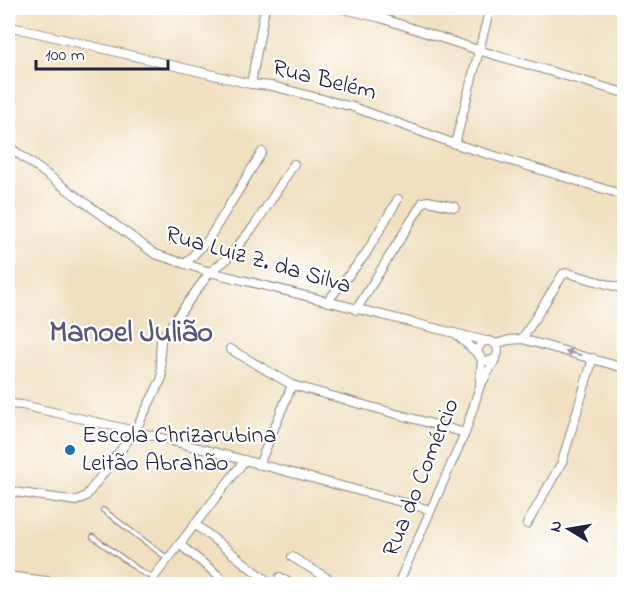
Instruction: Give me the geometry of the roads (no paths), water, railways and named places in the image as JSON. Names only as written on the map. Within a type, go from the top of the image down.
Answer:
[{"type":"street","points":[[251,84],[265,8]]},
{"type":"street","points":[[340,8],[381,18],[478,50],[622,92]]},
{"type":"street","points":[[455,144],[490,8]]},
{"type":"street","name":"Rua Belém","points":[[8,26],[251,84],[272,86],[353,107],[455,144],[624,195]]},
{"type":"street","name":"Rua Luiz Z. da Silva","points":[[8,146],[155,254],[210,272],[486,341]]},
{"type":"street","points":[[185,264],[208,240],[262,152]]},
{"type":"street","points":[[8,491],[76,501],[86,496],[102,478],[135,431],[162,378],[161,339],[210,272],[226,260],[255,225],[294,164]]},
{"type":"street","points":[[327,302],[365,255],[398,199]]},
{"type":"street","points":[[356,310],[423,202],[455,207]]},
{"type":"street","points":[[522,339],[562,276],[568,273],[624,289]]},
{"type":"street","name":"Rua Luiz Z. da Silva","points":[[457,335],[480,357]]},
{"type":"street","points":[[495,344],[498,349],[496,358],[488,361],[480,357],[480,345],[486,341],[495,344],[522,339],[624,368]]},
{"type":"street","points":[[230,349],[292,384],[465,433]]},
{"type":"street","name":"Rua do Comércio","points":[[480,357],[480,386]]},
{"type":"street","name":"Rua do Comércio","points":[[398,585],[465,433],[480,386],[496,358]]},
{"type":"street","points":[[527,524],[562,462],[593,358]]},
{"type":"street","points":[[260,465],[292,384]]},
{"type":"street","points":[[8,404],[22,405],[135,431],[431,510]]},
{"type":"street","points":[[154,577],[245,460]]},
{"type":"street","points":[[196,525],[266,580]]},
{"type":"street","points":[[179,544],[229,585]]},
{"type":"street","points":[[292,557],[337,585]]},
{"type":"street","points":[[8,576],[70,585]]},
{"type":"street","points":[[280,578],[291,585]]},
{"type":"lane","points":[[103,510],[168,559]]},
{"type":"lane","points":[[93,537],[143,573],[154,577]]},
{"type":"place","name":"Escola Chrizarubina Leitão Abrahão","points":[[70,450]]},
{"type":"district","name":"Manoel Julião","points":[[131,334]]}]
